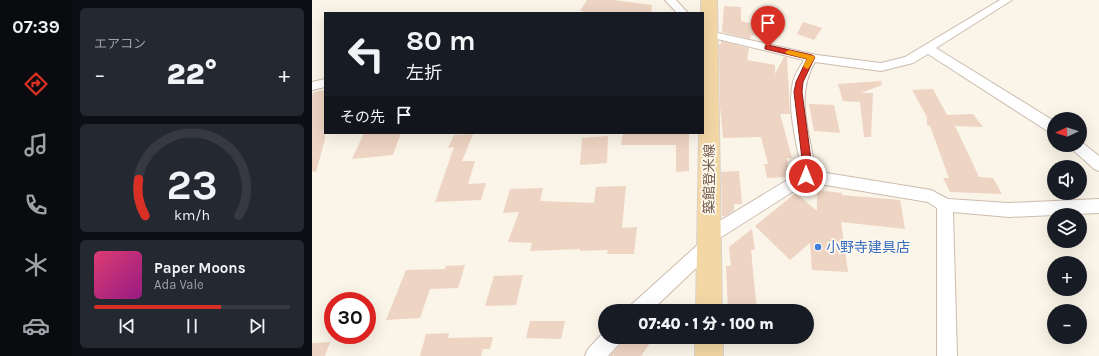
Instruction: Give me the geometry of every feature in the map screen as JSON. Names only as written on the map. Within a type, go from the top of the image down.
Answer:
[{"type":"main road","name":"築館登米線","points":[[709,0],[707,32],[709,304]]},
{"type":"main road","points":[[709,344],[709,356]]},
{"type":"street","points":[[670,0],[681,12]]},
{"type":"street","points":[[707,32],[836,62],[881,67],[909,60],[1008,0]]},
{"type":"street","points":[[929,49],[1047,124]]},
{"type":"street","points":[[806,176],[808,167],[798,92],[800,82],[812,57]]},
{"type":"street","points":[[312,86],[324,83]]},
{"type":"street","points":[[1085,152],[1099,165]]},
{"type":"street","points":[[645,304],[709,241],[806,176],[931,196],[945,205],[1010,210],[1099,206]]},
{"type":"street","points":[[945,205],[947,356]]},
{"type":"street","points":[[595,356],[606,344]]},
{"type":"building","points":[[587,0],[613,0],[652,5],[651,12],[580,11]]},
{"type":"building","points":[[724,6],[741,7],[741,21],[775,28],[775,40],[751,35],[750,39],[722,32]]},
{"type":"building","points":[[803,22],[822,28],[814,40],[797,34]]},
{"type":"building","points":[[721,41],[749,48],[747,60],[775,65],[775,74],[784,57],[787,57],[790,114],[780,114],[792,158],[787,158],[790,177],[767,178],[764,164],[768,164],[761,137],[723,138],[720,107],[719,45],[721,44]]},
{"type":"building","points":[[881,81],[882,85],[861,93],[873,93],[871,137],[864,137],[860,102],[843,101],[838,84]]},
{"type":"building","points":[[933,89],[947,115],[973,114],[983,127],[955,126],[979,177],[993,178],[1002,194],[950,192],[943,178],[949,178],[930,126],[927,125],[927,117],[912,90]]},
{"type":"building","points":[[324,90],[325,139],[316,172],[312,171],[313,92]]},
{"type":"building","points":[[809,104],[834,105],[840,133],[814,131]]},
{"type":"building","points":[[364,134],[401,134],[393,155],[352,159]]},
{"type":"building","points":[[473,134],[462,161],[475,161],[468,184],[486,183],[481,200],[435,202],[454,147],[448,148],[454,135]]},
{"type":"building","points":[[623,134],[689,134],[689,171],[676,172],[676,145],[621,145]]},
{"type":"building","points":[[608,136],[607,163],[580,165],[582,138]]},
{"type":"building","points":[[739,171],[742,204],[734,204],[734,210],[726,216],[722,216],[721,172]]},
{"type":"building","points":[[626,186],[622,228],[637,227],[634,254],[607,254],[608,250],[580,251],[580,249],[530,251],[532,243],[508,242],[519,212],[503,213],[510,189],[543,188],[540,201],[594,203],[596,187]]},
{"type":"building","points":[[817,190],[842,193],[842,195],[900,200],[905,229],[841,222],[848,272],[812,270],[810,243],[790,260],[755,226],[796,193],[817,211]]},
{"type":"building","points":[[752,229],[755,250],[751,250],[756,304],[728,304],[726,266],[731,266],[729,247]]},
{"type":"building","points":[[465,265],[458,288],[430,289],[420,318],[386,320],[406,270],[445,269],[446,266]]},
{"type":"building","points":[[523,275],[516,305],[485,306],[494,276]]},
{"type":"building","points":[[530,321],[565,321],[561,339],[526,338]]},
{"type":"building","points":[[449,333],[448,338],[493,337],[490,349],[483,349],[481,356],[420,356],[426,334]]},
{"type":"building","points":[[324,342],[324,344],[329,344],[325,356],[312,356],[312,343]]},
{"type":"building","points":[[649,344],[641,356],[610,356],[620,345]]},
{"type":"slow traffic","points":[[789,52],[812,57],[807,66]]},
{"type":"place","name":"小野寺建具店","points":[[818,247]]},
{"type":"route","points":[[768,47],[812,57],[800,82],[798,92],[798,103],[808,167],[806,176]]}]
